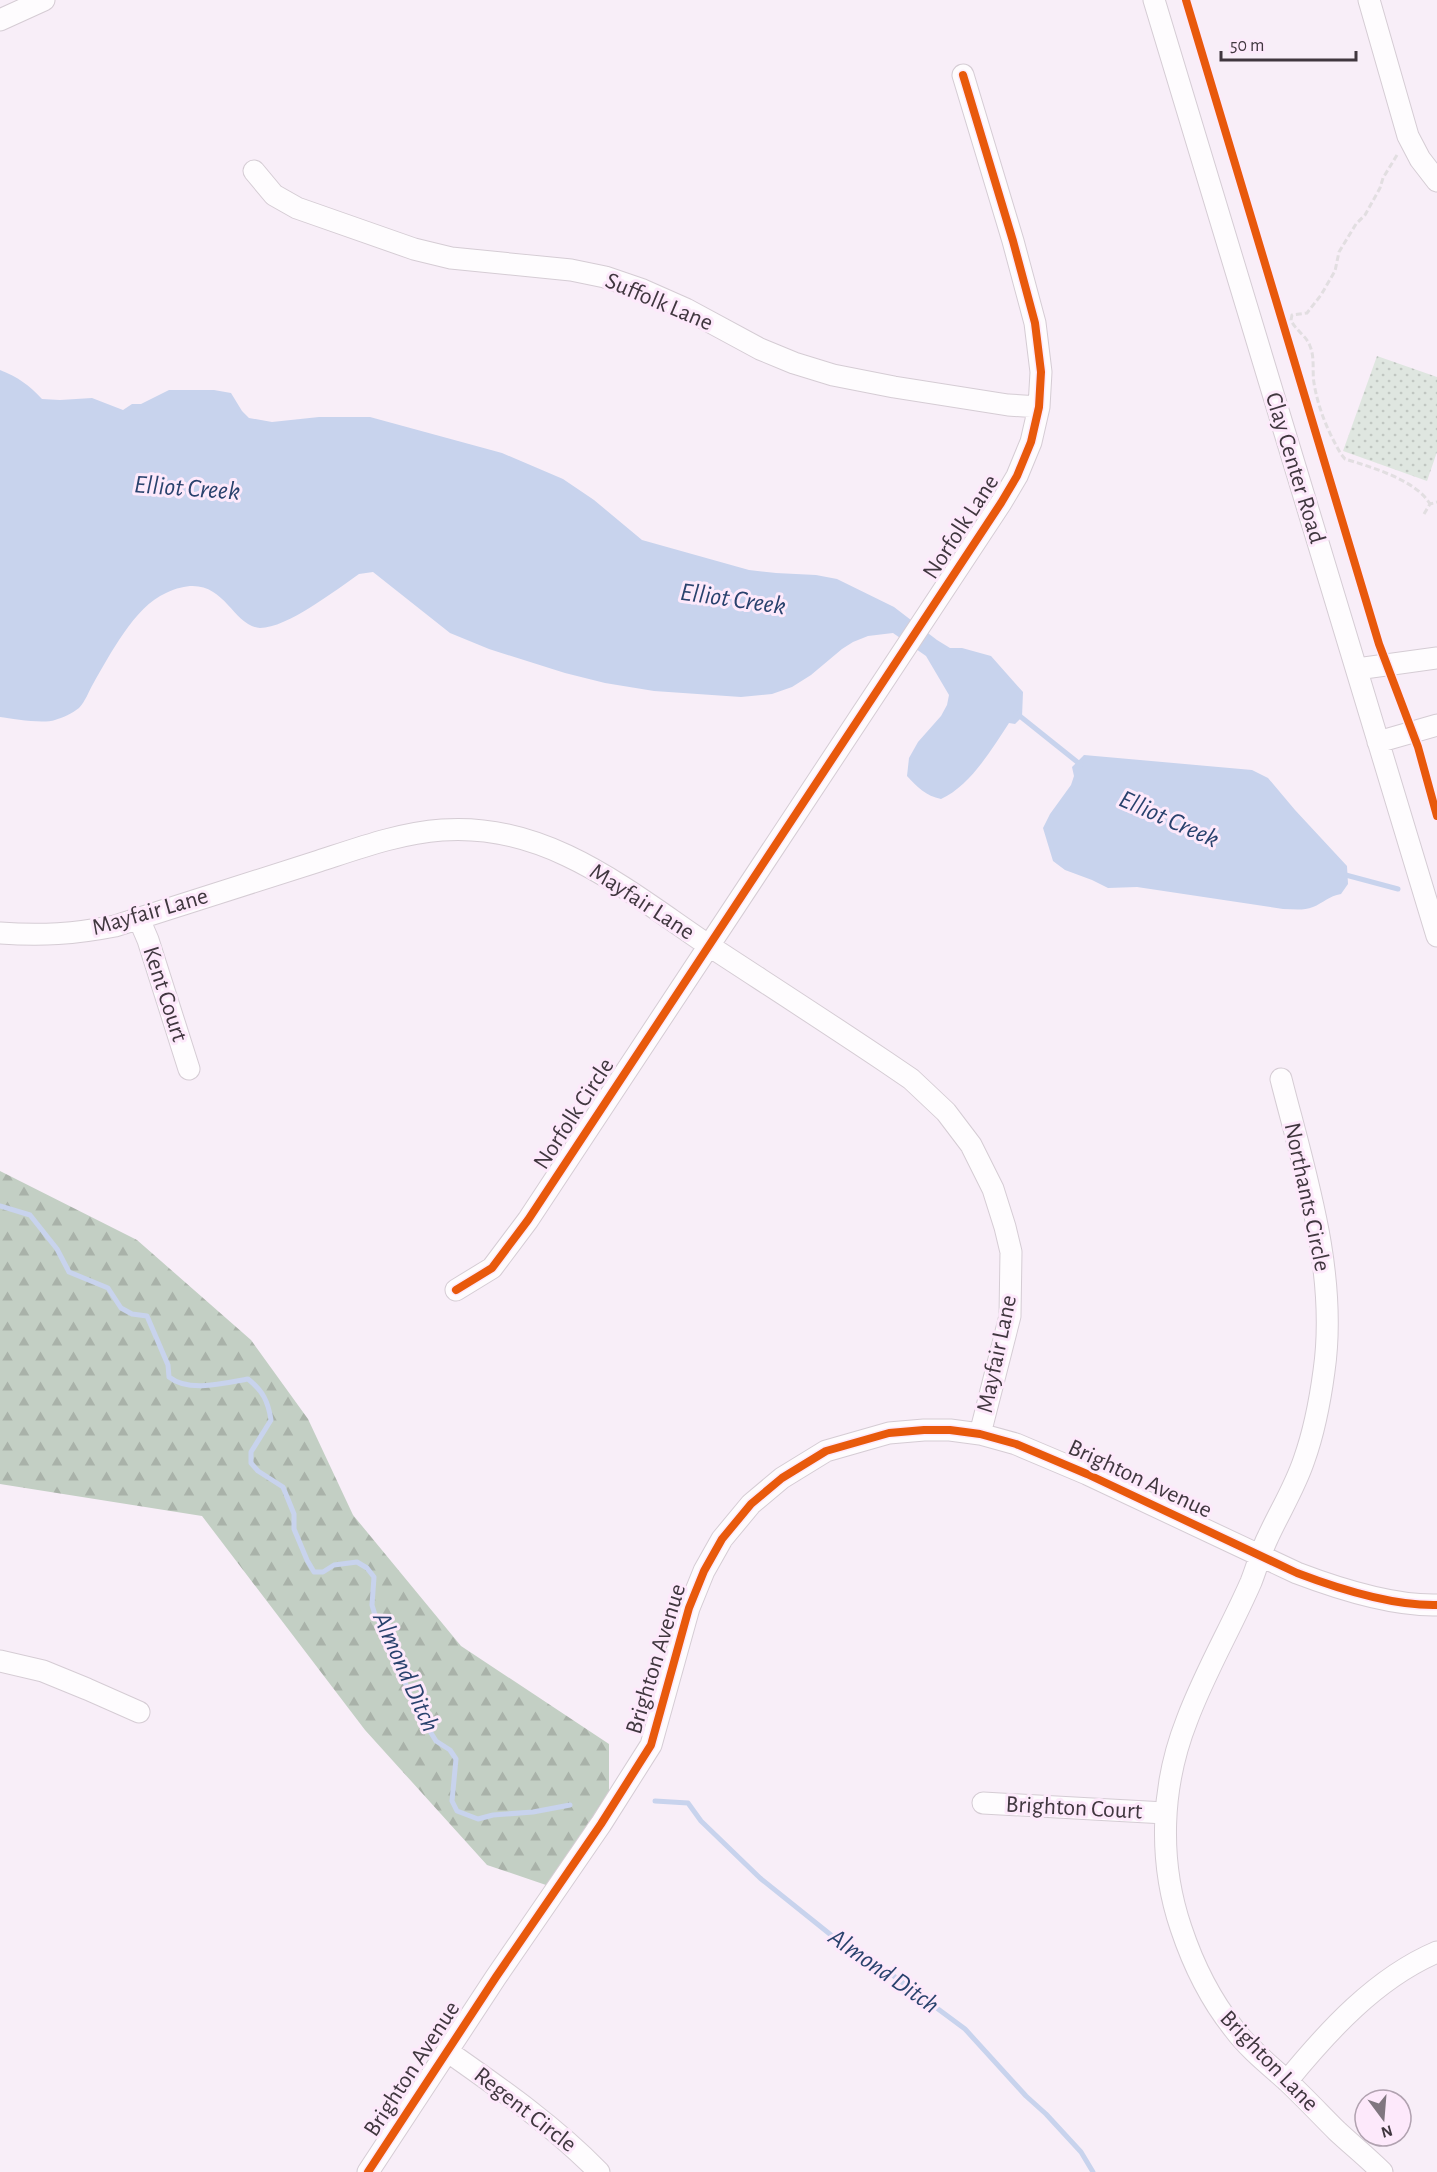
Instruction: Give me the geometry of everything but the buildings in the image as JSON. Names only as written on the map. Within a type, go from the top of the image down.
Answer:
[{"type":"street","points":[[0,20],[44,0]]},
{"type":"street","name":"Clay Center Road","points":[[1154,0],[1437,936]]},
{"type":"street","points":[[1369,0],[1408,136],[1420,159],[1437,181]]},
{"type":"street","name":"Norfolk Lane","points":[[710,946],[1017,476],[1031,442],[1039,407],[1041,372],[1035,323],[963,75]]},
{"type":"street","name":"Suffolk Lane","points":[[254,171],[274,195],[297,208],[414,249],[460,259],[571,270],[605,277],[643,290],[686,309],[760,349],[833,375],[1008,405],[1039,407]]},
{"type":"street","points":[[1357,669],[1437,658]]},
{"type":"street","points":[[1378,742],[1437,725]]},
{"type":"street","name":"Mayfair Lane","points":[[0,933],[39,936],[90,931],[139,919],[262,878],[410,834],[443,830],[483,831],[521,837],[554,849],[589,867],[651,905],[910,1079],[946,1112],[971,1145],[993,1189],[1011,1252],[1010,1316],[980,1434]]},
{"type":"street","name":"Kent Court","points":[[139,919],[148,940],[189,1069]]},
{"type":"street","name":"Norfolk Circle","points":[[456,1290],[492,1268],[499,1260],[710,946]]},
{"type":"street","name":"Northants Circle","points":[[1260,1556],[1291,1493],[1305,1458],[1325,1369],[1325,1279],[1321,1242],[1281,1079]]},
{"type":"street","name":"Brighton Avenue","points":[[368,2172],[601,1824],[651,1745],[688,1608],[704,1570],[722,1539],[751,1504],[782,1478],[826,1451],[889,1433],[950,1430],[980,1434],[1016,1444],[1087,1474],[1260,1556],[1332,1586],[1399,1602],[1437,1605]]},
{"type":"street","name":"Brighton Lane","points":[[1260,1556],[1252,1580],[1186,1720],[1177,1748],[1165,1813],[1171,1893],[1197,1970],[1216,2005],[1235,2032],[1382,2172]]},
{"type":"street","points":[[0,1661],[43,1671],[139,1712]]},
{"type":"street","name":"Brighton Court","points":[[983,1803],[1165,1813]]},
{"type":"street","points":[[1287,2081],[1366,1997],[1407,1968],[1437,1952]]},
{"type":"street","name":"Regent Circle","points":[[447,2051],[537,2115],[599,2172]]},
{"type":"path","points":[[1398,153],[1365,215],[1356,224],[1340,252],[1335,271],[1321,295],[1307,313],[1292,315],[1290,320],[1310,345],[1314,385],[1320,408],[1341,454],[1345,459],[1395,478],[1425,497],[1430,504]]},
{"type":"path","points":[[1424,514],[1430,504],[1437,502]]},
{"type":"green space","points":[[0,1171],[137,1240],[251,1340],[308,1419],[353,1515],[461,1646],[609,1744],[609,1793],[546,1885],[487,1865],[365,1730],[202,1516],[0,1484]]},
{"type":"shaded area","points":[[1377,356],[1437,377],[1437,452],[1427,481],[1343,451]]},
{"type":"water","points":[[0,370],[23,382],[42,399],[92,398],[123,410],[132,404],[141,404],[169,390],[214,390],[231,393],[249,418],[272,422],[319,417],[370,417],[502,453],[563,479],[594,500],[642,540],[749,570],[816,575],[837,579],[894,607],[950,648],[962,648],[991,656],[1023,692],[1022,717],[1015,724],[1009,723],[971,776],[952,793],[941,799],[922,790],[907,776],[909,758],[918,742],[941,716],[949,695],[926,656],[893,633],[868,636],[853,642],[811,675],[792,687],[772,694],[741,697],[654,691],[605,683],[565,673],[489,649],[450,633],[373,572],[359,574],[325,598],[284,622],[260,628],[249,625],[213,592],[200,587],[185,587],[166,593],[143,609],[133,620],[77,710],[64,717],[43,722],[0,717]]},
{"type":"water","points":[[1084,755],[1252,770],[1268,778],[1347,866],[1348,884],[1341,894],[1313,907],[1283,909],[1137,887],[1108,888],[1065,870],[1053,861],[1043,828],[1071,785],[1074,776],[1072,767]]},
{"type":"waterway","name":"Elliot Creek","points":[[1016,713],[1081,765]]},
{"type":"waterway","name":"Elliot Creek","points":[[1342,874],[1398,889]]},
{"type":"waterway","name":"Almond Ditch","points":[[0,1206],[30,1215],[57,1249],[69,1272],[108,1288],[121,1308],[132,1314],[147,1316],[168,1365],[169,1377],[177,1382],[197,1386],[248,1379],[258,1388],[266,1402],[271,1420],[251,1452],[251,1463],[258,1471],[283,1487],[294,1514],[294,1529],[314,1572],[323,1572],[334,1565],[357,1562],[367,1568],[374,1577],[372,1605],[375,1615],[394,1647],[400,1670],[415,1707],[436,1741],[450,1750],[456,1759],[452,1801],[457,1811],[478,1819],[570,1805]]},
{"type":"waterway","name":"Almond Ditch","points":[[655,1801],[688,1803],[701,1821],[760,1878],[841,1943],[864,1954],[965,2029],[1081,2152],[1093,2172]]},
{"type":"cycle path","points":[[1186,0],[1379,644],[1418,747],[1437,816]]},
{"type":"cycle path","points":[[456,1290],[492,1268],[528,1220],[1017,476],[1031,442],[1039,407],[1041,372],[1035,323],[963,75]]},
{"type":"cycle path","points":[[368,2172],[496,1977],[601,1824],[651,1745],[689,1608],[704,1571],[722,1539],[751,1504],[782,1478],[826,1451],[889,1433],[950,1430],[980,1434],[1016,1444],[1087,1474],[1297,1573],[1384,1600],[1437,1605]]}]
